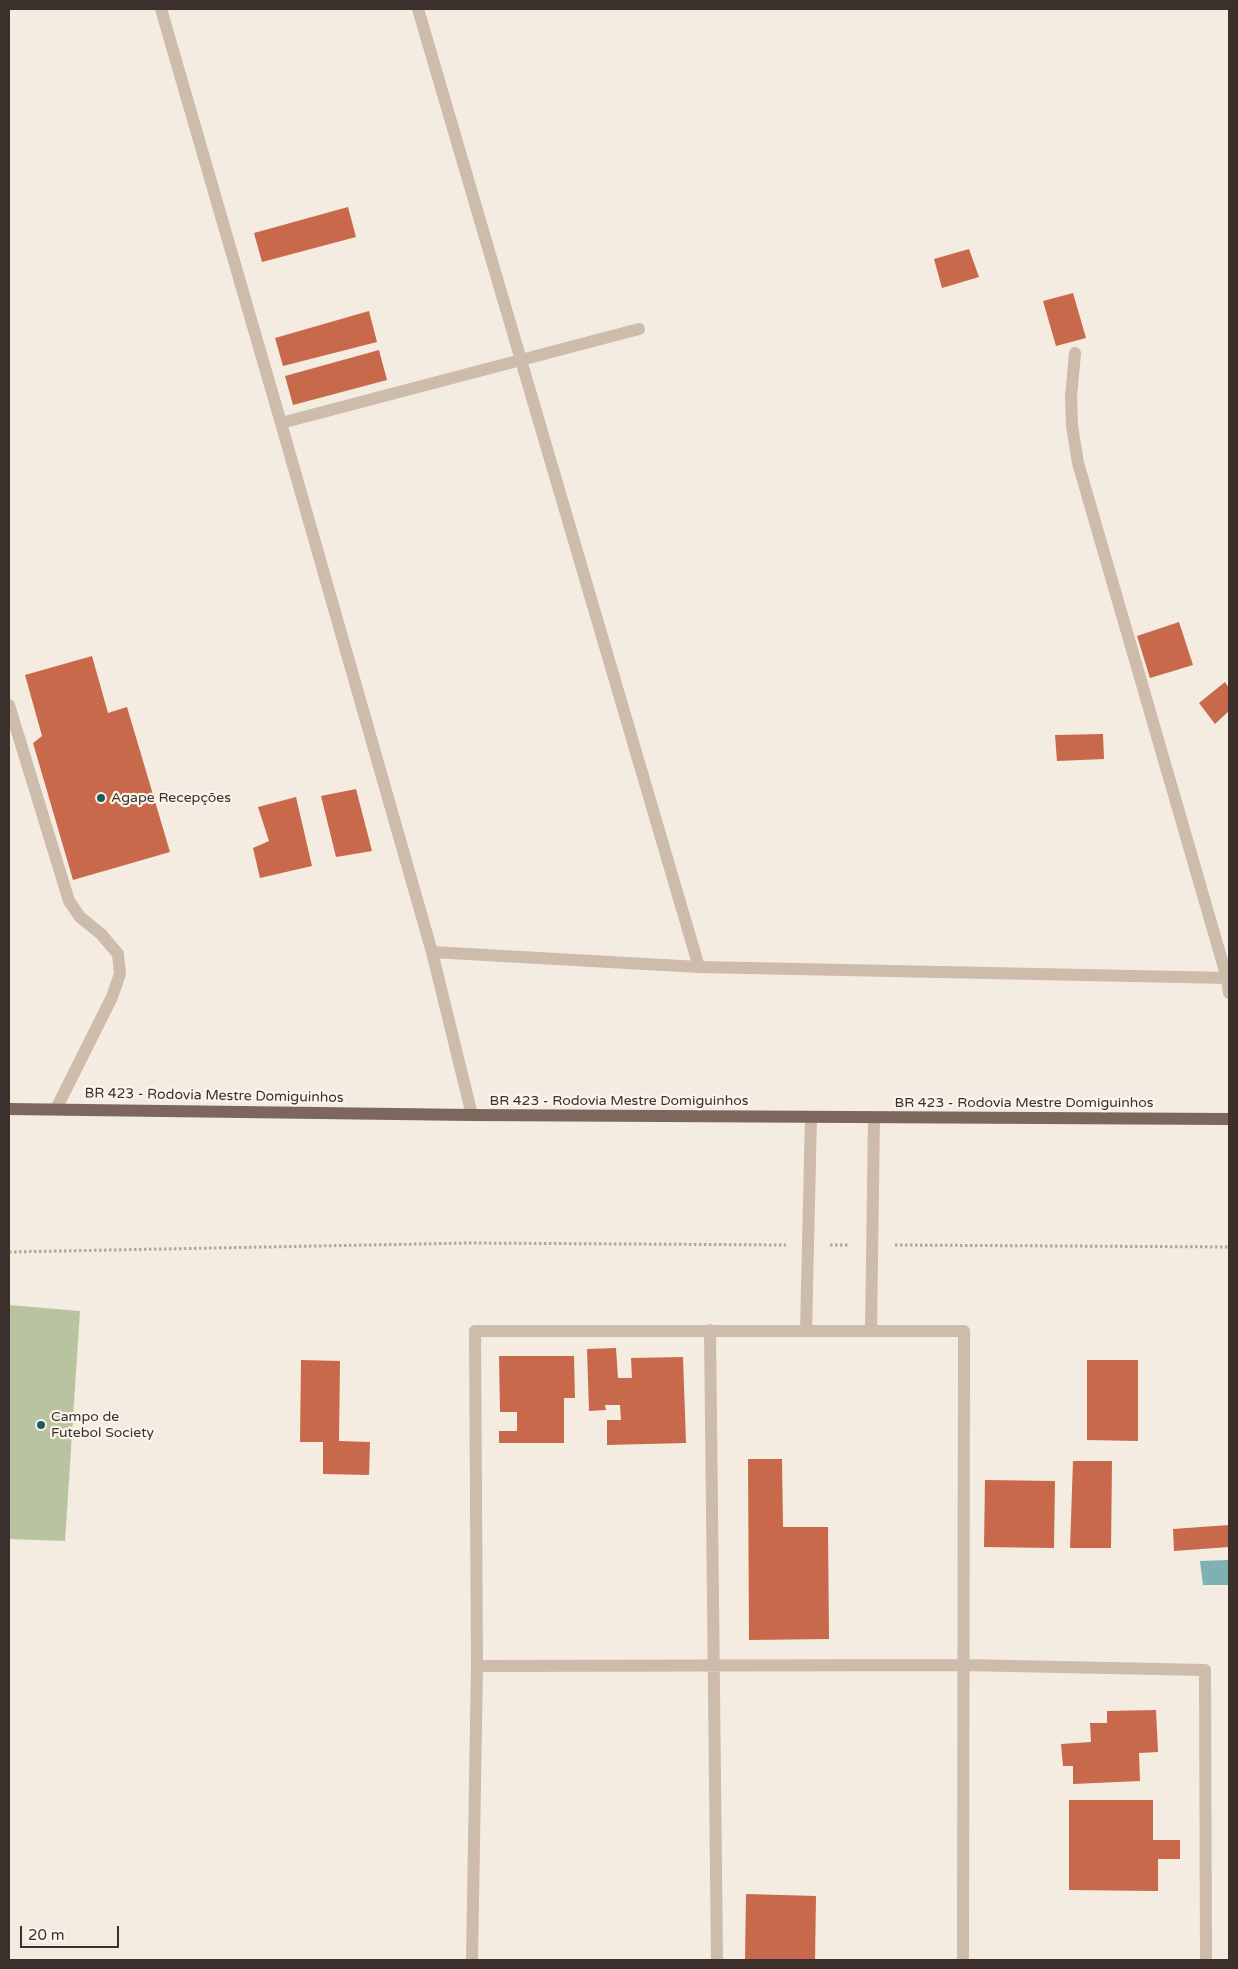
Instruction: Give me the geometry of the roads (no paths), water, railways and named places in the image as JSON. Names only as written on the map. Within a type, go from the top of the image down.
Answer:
[{"type":"main road","name":"BR 423 - Rodovia Mestre Domiguinhos","points":[[9,1109],[472,1115],[1229,1119]]},
{"type":"street","points":[[161,9],[432,952],[472,1115]]},
{"type":"street","points":[[418,9],[700,966]]},
{"type":"street","points":[[281,423],[639,329]]},
{"type":"street","points":[[1076,353],[1071,397],[1072,426],[1078,462],[1228,978],[1229,994]]},
{"type":"street","points":[[9,705],[69,901],[80,917],[101,934],[118,954],[120,974],[112,996],[56,1109]]},
{"type":"street","points":[[432,952],[700,966],[1228,978]]},
{"type":"street","points":[[806,1330],[811,1117]]},
{"type":"street","points":[[871,1330],[874,1117]]},
{"type":"street","points":[[710,1330],[717,1960]]},
{"type":"street","points":[[472,1960],[477,1666],[475,1331],[710,1330],[964,1331],[963,1960]]},
{"type":"street","points":[[477,1666],[715,1664],[964,1665],[1205,1670],[1206,1960]]},
{"type":"water","points":[[1229,1560],[1229,1585],[1203,1585],[1200,1561]]},
{"type":"place","name":"Agape Recepções","points":[[101,798]]},
{"type":"place","name":"Campo de Futebol Society","points":[[41,1425]]}]
